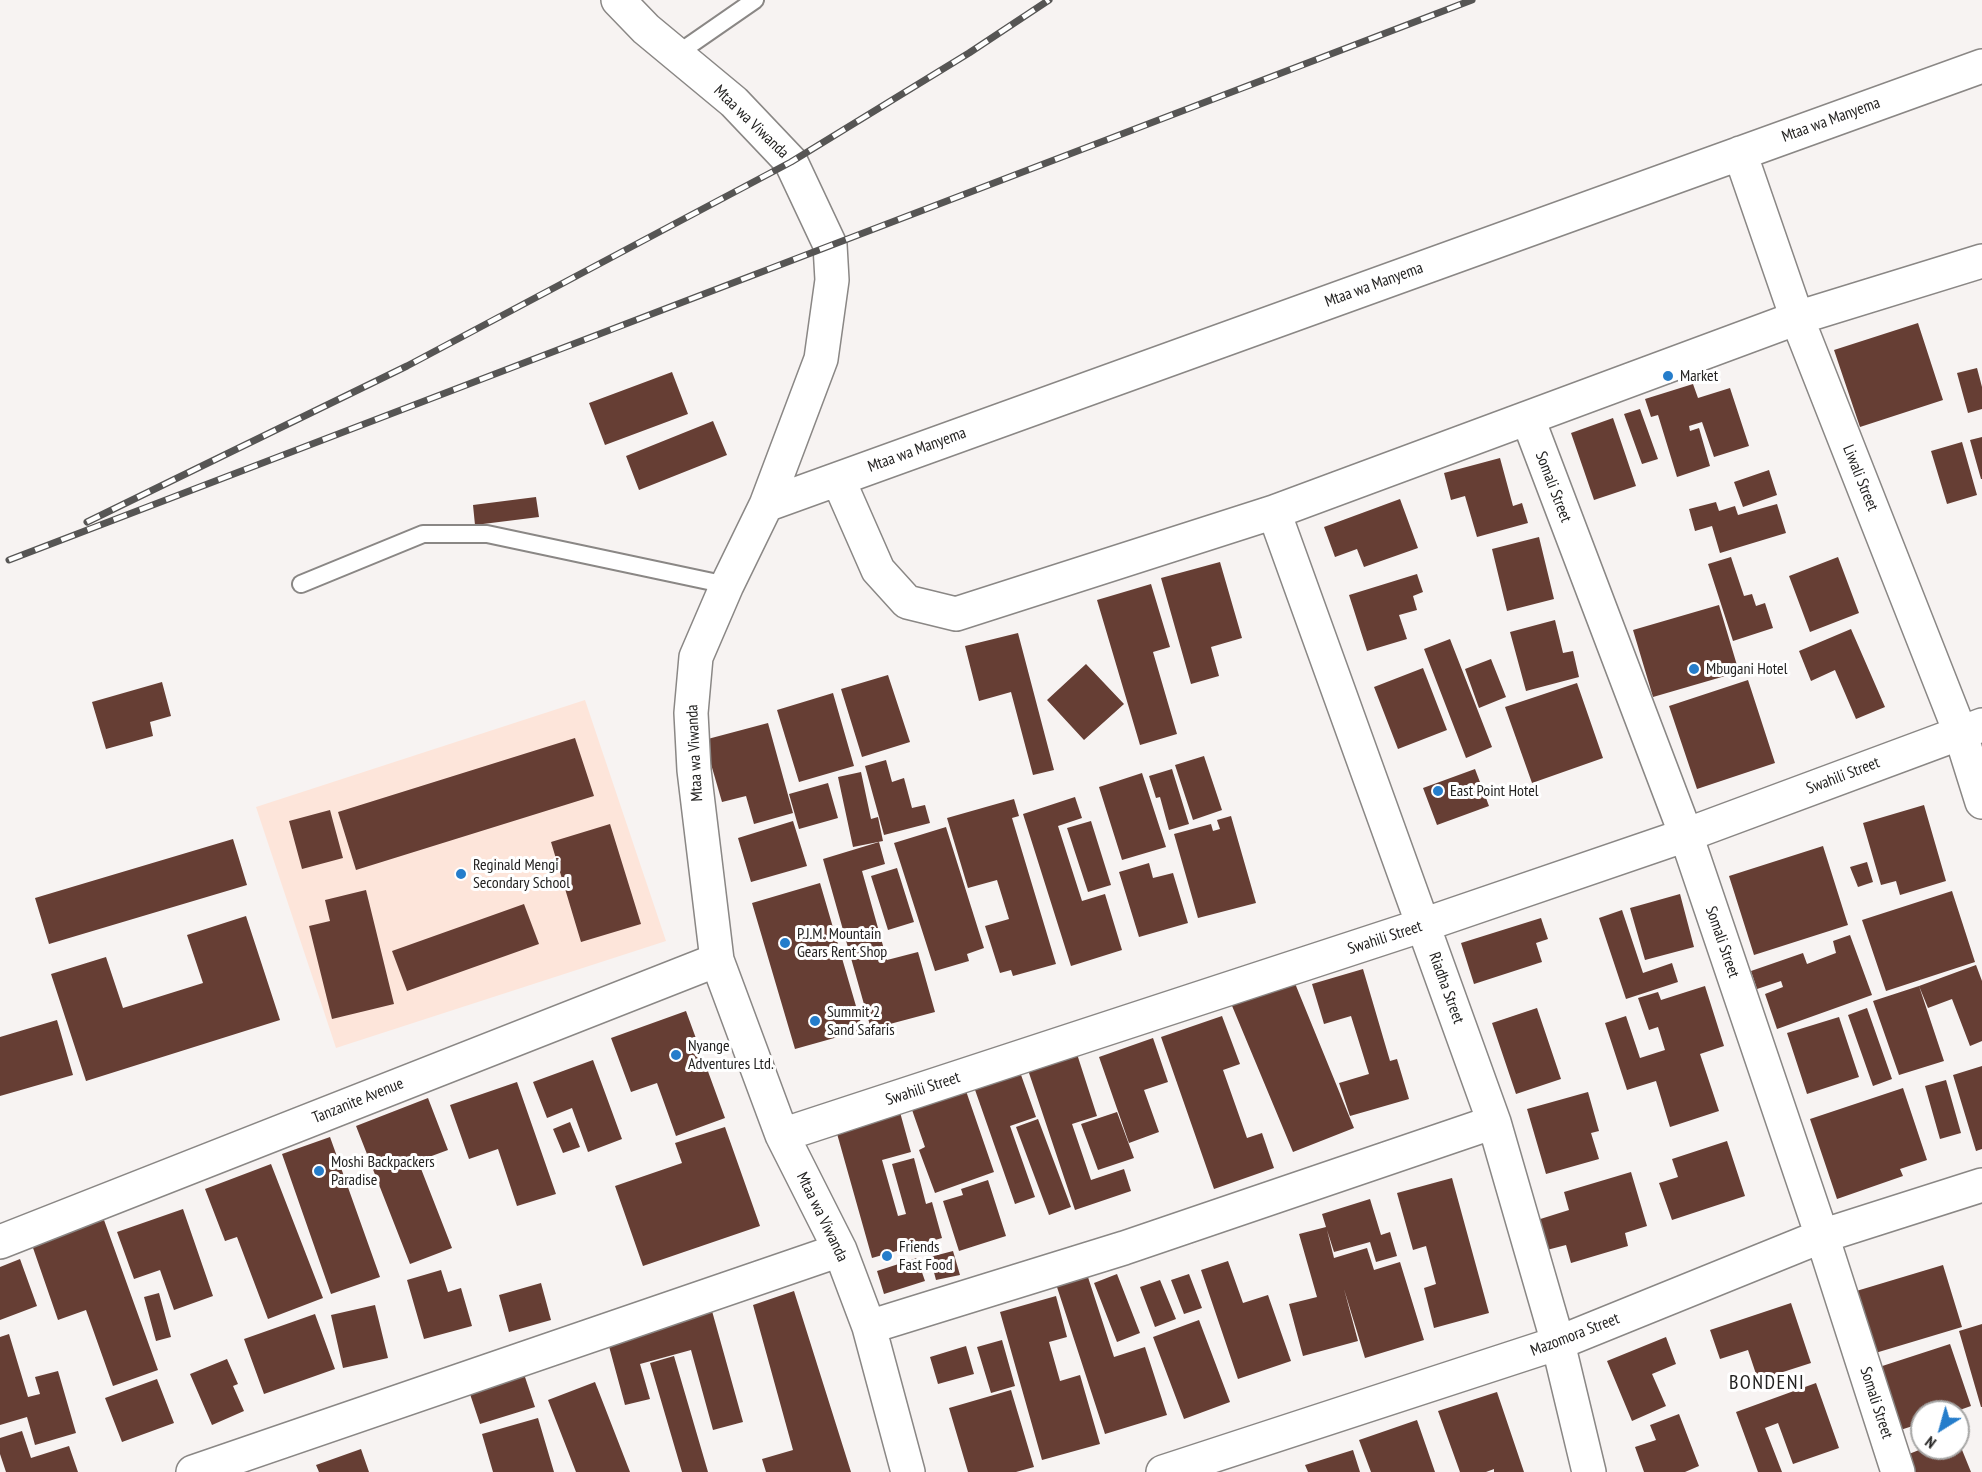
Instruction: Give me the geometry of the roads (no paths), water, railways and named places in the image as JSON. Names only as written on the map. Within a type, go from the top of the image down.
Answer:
[{"type":"street","name":"Mtaa wa Viwanda","points":[[618,0],[646,29],[734,102],[791,162],[830,244],[832,280],[821,359],[766,505],[727,585],[696,657],[690,713],[694,770],[717,960],[782,1135],[840,1250],[869,1327],[908,1472]]},
{"type":"street","name":"Mtaa wa Manyema","points":[[766,505],[1982,66]]},
{"type":"street","name":"Liwali Street","points":[[1740,153],[1797,318],[1971,728],[1982,802]]},
{"type":"street","points":[[838,479],[878,570],[907,602],[956,614],[1274,512],[1797,318],[1982,261]]},
{"type":"street","name":"Somali Street","points":[[1528,419],[1686,835],[1822,1236],[1898,1472]]},
{"type":"street","name":"Riadha Street","points":[[1274,512],[1494,1122],[1558,1343],[1589,1472]]},
{"type":"street","name":"Swahili Street","points":[[782,1135],[1423,925],[1686,835],[1971,728]]},
{"type":"street","name":"Tanzanite Avenue","points":[[0,1242],[717,960]]},
{"type":"street","points":[[869,1327],[1124,1248],[1494,1122]]},
{"type":"street","name":"Mazomora Street","points":[[1163,1472],[1558,1343],[1822,1236],[1982,1185]]},
{"type":"street","points":[[193,1472],[840,1250]]},
{"type":"lane","points":[[677,54],[755,0]]},
{"type":"lane","points":[[301,584],[423,534],[487,534],[727,585]]},
{"type":"railway","points":[[87,522],[407,366],[791,162],[969,53],[1049,0]]},
{"type":"railway","points":[[9,560],[1472,0]]},
{"type":"place","name":"Market","points":[[1668,376]]},
{"type":"place","name":"Mbugani Hotel","points":[[1694,669]]},
{"type":"place","name":"East Point Hotel","points":[[1438,791]]},
{"type":"place","name":"Reginald Mengi Secondary School","points":[[461,874]]},
{"type":"place","name":"P.J.M. Mountain Gears Rent Shop","points":[[785,943]]},
{"type":"place","name":"Summit 2 Sand Safaris","points":[[815,1021]]},
{"type":"place","name":"Nyange Adventures Ltd.","points":[[676,1055]]},
{"type":"place","name":"Moshi Backpackers Paradise","points":[[319,1171]]},
{"type":"place","name":"Friends Fast Food","points":[[887,1256]]},
{"type":"district","name":"BONDENI","points":[[1767,1383]]}]
